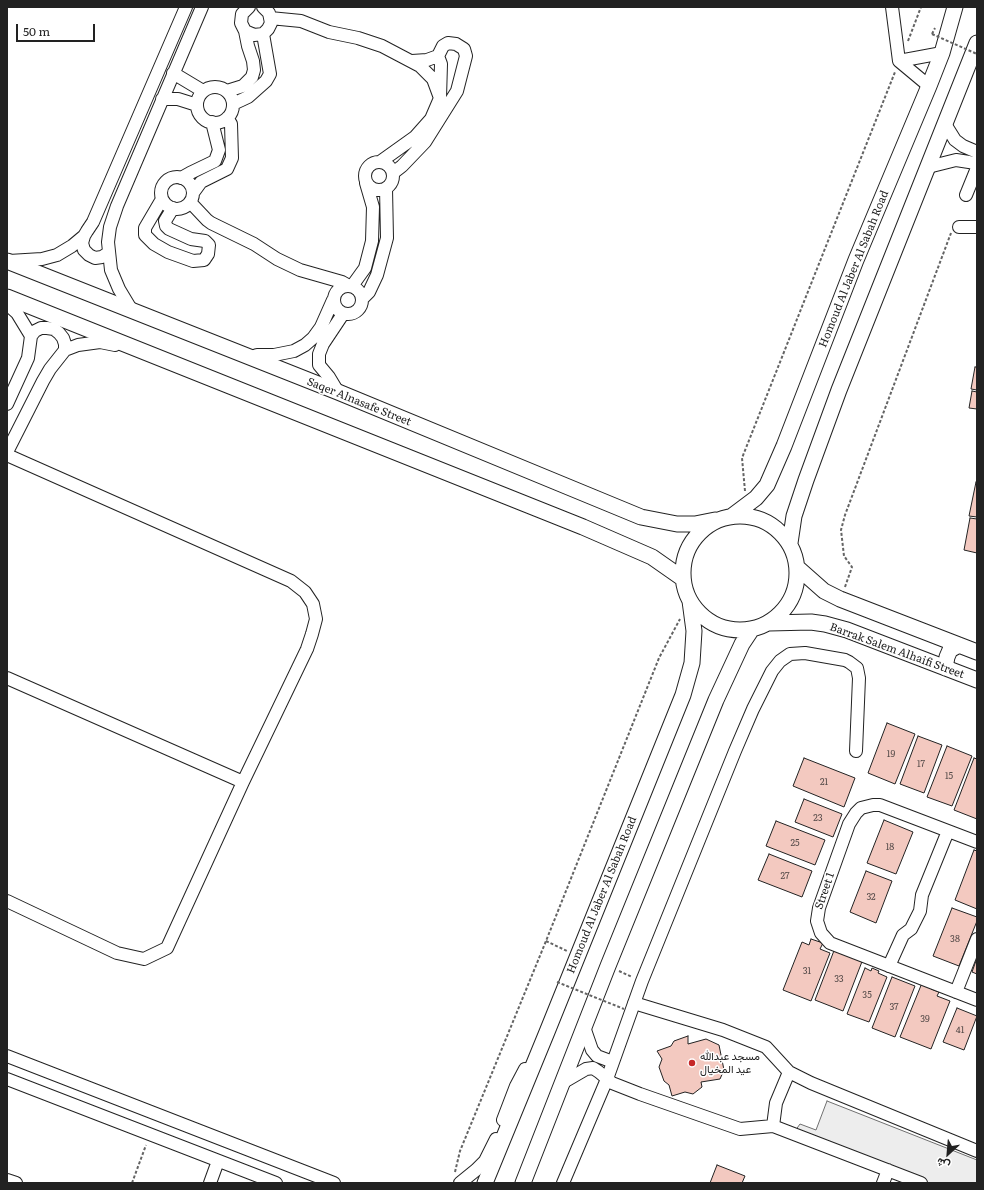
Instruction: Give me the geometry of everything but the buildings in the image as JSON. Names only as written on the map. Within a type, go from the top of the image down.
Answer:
[{"type":"main road","name":"Homoud Al Jaber Al Sabah Road","points":[[732,516],[756,498],[767,485],[856,260],[942,53],[955,7]]},
{"type":"main road","points":[[790,543],[794,516],[839,390],[977,43]]},
{"type":"main road","name":"Saqer Alnasafe Street","points":[[8,261],[338,392],[641,517],[677,524],[695,524],[715,520]]},
{"type":"main road","points":[[7,297],[582,527],[652,558],[682,578]]},
{"type":"main road","points":[[732,516],[749,516],[765,521],[779,530],[790,543],[798,568],[796,590],[786,609],[770,623],[752,629],[734,630],[716,625],[701,615],[690,601],[682,578],[683,561],[690,544],[701,530],[715,520],[732,516]]},
{"type":"main road","points":[[798,568],[824,591],[840,599],[977,652]]},
{"type":"main road","name":"Homoud Al Jaber Al Sabah Road","points":[[485,1183],[683,695],[692,663],[694,631],[690,601]]},
{"type":"main road","name":"Barrak Salem Alhaifi Street","points":[[770,623],[811,622],[840,628],[977,680]]},
{"type":"main road","points":[[523,1183],[608,966],[716,700],[742,644],[752,629]]},
{"type":"main road","points":[[945,668],[950,650],[959,645]]},
{"type":"street","points":[[108,253],[102,257],[96,258],[89,255],[84,250],[82,243],[84,236],[93,222],[186,7]]},
{"type":"street","points":[[131,309],[119,289],[111,270],[108,253],[110,227],[117,206],[202,7]]},
{"type":"street","points":[[227,91],[243,86],[252,77],[254,70],[245,31],[241,23],[242,14],[249,7]]},
{"type":"street","points":[[245,31],[254,35],[263,34],[270,27],[271,23],[269,13],[263,7]]},
{"type":"street","points":[[892,7],[900,61],[929,86]]},
{"type":"street","points":[[270,18],[301,21],[328,32],[358,38],[382,46],[420,66],[432,79],[440,98]]},
{"type":"street","points":[[233,104],[248,97],[266,81],[270,74],[263,34]]},
{"type":"street","points":[[393,174],[426,142],[457,91],[466,56],[464,49],[456,44],[448,43],[443,46],[438,56],[427,60],[412,61]]},
{"type":"street","points":[[900,61],[942,53]]},
{"type":"street","points":[[351,286],[365,268],[372,241],[373,207],[364,174],[368,166],[376,162],[380,162],[415,137],[431,119],[440,98],[441,64],[438,56]]},
{"type":"street","points":[[173,74],[203,91]]},
{"type":"street","points":[[218,87],[227,91],[233,104],[233,109],[228,118],[218,122],[212,122],[200,115],[197,105],[203,91],[207,88],[218,87]]},
{"type":"street","points":[[162,99],[178,99],[197,105]]},
{"type":"street","points":[[212,122],[219,150],[215,161],[181,178],[171,178],[164,184],[162,189],[162,199],[145,228],[145,235],[154,244],[168,252],[193,261],[204,260],[208,254],[209,245],[205,241],[191,239],[169,229],[166,226],[166,221],[175,209],[187,206],[191,197],[202,182],[227,169],[232,158],[231,124],[228,118]]},
{"type":"street","points":[[945,124],[955,140],[963,146],[977,152]]},
{"type":"street","points":[[928,167],[943,162],[956,160],[977,164]]},
{"type":"street","points":[[366,183],[372,189],[377,190],[386,188],[392,182],[393,174],[388,166],[380,162]]},
{"type":"street","points":[[966,195],[977,168]]},
{"type":"street","points":[[181,178],[189,184],[191,197],[207,220]]},
{"type":"street","points":[[318,276],[334,299],[335,307],[343,314],[351,315],[359,310],[363,302],[363,298],[369,292],[377,275],[387,238],[386,188]]},
{"type":"street","points":[[162,199],[168,206],[207,220],[254,244],[277,259],[300,270],[351,286],[358,290],[363,298]]},
{"type":"street","points":[[959,227],[977,227]]},
{"type":"street","points":[[8,261],[42,259],[57,255],[84,236]]},
{"type":"street","points":[[250,358],[257,355],[274,355],[294,351],[305,345],[317,333],[338,290],[345,286],[351,286]]},
{"type":"street","points":[[7,304],[17,313],[31,336]]},
{"type":"street","points":[[338,392],[319,364],[319,354],[323,344],[343,314]]},
{"type":"street","points":[[7,404],[28,358],[31,336],[35,331],[41,328],[47,328],[54,329],[59,332],[65,344],[65,350]]},
{"type":"street","points":[[7,452],[43,381],[50,369],[65,350],[78,345],[100,342],[137,348]]},
{"type":"street","points":[[7,456],[291,581],[305,592],[313,604],[316,619],[307,648],[243,782],[167,948],[144,959],[117,953],[7,901]]},
{"type":"street","points":[[563,1183],[607,1079],[629,1006],[735,751],[753,709],[780,661],[790,654],[805,653],[845,660],[857,668],[859,678],[856,751]]},
{"type":"street","points":[[7,678],[243,782]]},
{"type":"street","name":"Street 1","points":[[977,842],[880,805],[861,808],[852,818],[819,908],[817,921],[818,927],[825,939],[830,943],[977,1000]]},
{"type":"street","points":[[889,966],[903,935],[911,929],[920,911],[922,895],[948,831]]},
{"type":"street","points":[[956,992],[977,938]]},
{"type":"street","points":[[629,1006],[723,1030],[766,1048],[789,1072],[832,1092],[977,1151]]},
{"type":"street","points":[[584,1027],[592,1050],[597,1056],[613,1062]]},
{"type":"street","points":[[457,1180],[476,1170],[485,1161],[493,1145],[516,1086],[547,1032]]},
{"type":"street","points":[[7,1056],[334,1183]]},
{"type":"street","points":[[562,1083],[586,1068],[593,1068],[612,1083],[640,1094],[740,1129],[773,1126],[921,1183]]},
{"type":"street","points":[[773,1126],[776,1103],[789,1072]]},
{"type":"street","points":[[7,1078],[276,1183]]},
{"type":"street","points":[[210,1183],[218,1161]]},
{"type":"street","points":[[883,1183],[888,1170]]},
{"type":"street","points":[[7,1180],[16,1183]]},
{"type":"path","points":[[746,506],[742,458],[922,7]]},
{"type":"path","points":[[932,34],[977,54]]},
{"type":"path","points":[[840,599],[852,567],[844,556],[841,530],[845,515],[949,234],[959,227]]},
{"type":"path","points":[[457,1180],[460,1151],[659,658],[690,601]]},
{"type":"path","points":[[546,941],[578,954]]},
{"type":"path","points":[[608,966],[636,979]]},
{"type":"path","points":[[557,982],[629,1006]]},
{"type":"path","points":[[132,1183],[150,1134]]},
{"type":"shaded area","points":[[827,1101],[977,1160],[977,1183],[929,1183],[795,1131],[800,1124],[816,1130]]},
{"type":"place","name":"مسجد عبدالله عيد المخيال","points":[[692,1063]]}]
